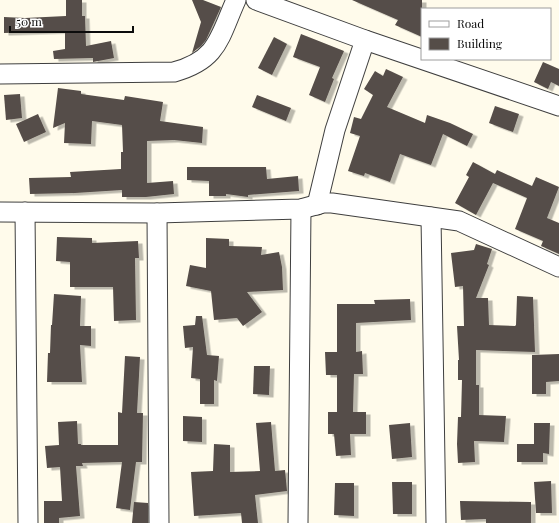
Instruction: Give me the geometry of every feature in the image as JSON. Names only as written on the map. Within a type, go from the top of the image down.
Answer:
[{"type":"street","points":[[0,74],[174,72],[187,68],[207,57],[215,48],[236,0]]},
{"type":"street","points":[[256,0],[421,59]]},
{"type":"street","points":[[298,523],[309,207],[365,40]]},
{"type":"street","points":[[424,60],[559,106]]},
{"type":"street","points":[[0,212],[157,213],[309,207],[323,203],[332,203],[459,221],[559,267]]},
{"type":"street","points":[[26,212],[28,523]]},
{"type":"street","points":[[157,213],[159,523]]},
{"type":"street","points":[[431,218],[436,523]]},
{"type":"building","points":[[66,0],[82,0],[82,16],[85,16],[86,46],[111,41],[114,58],[93,62],[93,58],[54,59],[53,51],[65,49],[65,31],[4,33],[4,17],[25,18],[66,16]]},
{"type":"building","points":[[192,0],[203,0],[221,7],[206,40],[192,53],[201,22]]},
{"type":"building","points":[[352,0],[422,0],[421,37],[395,25],[398,20]]},
{"type":"building","points":[[301,34],[344,51],[332,78],[334,79],[325,102],[309,95],[320,67],[293,57]]},
{"type":"building","points":[[274,37],[287,44],[272,75],[258,68]]},
{"type":"building","points":[[543,62],[559,69],[559,86],[551,82],[548,89],[534,82]]},
{"type":"building","points":[[386,69],[403,77],[387,107],[425,123],[427,115],[450,123],[473,134],[467,146],[443,134],[431,165],[400,154],[390,182],[365,173],[364,176],[348,171],[360,136],[350,133],[354,117],[361,119],[373,95],[364,89],[375,71],[383,76]]},
{"type":"building","points":[[58,88],[81,91],[81,94],[124,100],[125,96],[163,102],[160,121],[203,127],[202,143],[174,140],[147,141],[147,183],[173,181],[174,194],[146,197],[122,197],[122,190],[30,194],[29,178],[71,177],[70,172],[121,169],[121,152],[123,152],[122,125],[92,121],[91,144],[64,143],[65,123],[53,128]]},
{"type":"building","points":[[20,94],[22,118],[6,120],[4,95]]},
{"type":"building","points":[[257,95],[291,108],[286,121],[252,107]]},
{"type":"building","points":[[495,106],[519,114],[513,132],[489,123]]},
{"type":"building","points":[[38,114],[46,132],[24,142],[16,124]]},
{"type":"building","points":[[473,162],[495,174],[497,170],[532,186],[536,177],[559,187],[547,218],[559,223],[559,254],[541,246],[543,241],[515,229],[527,198],[493,183],[476,215],[455,203],[469,177],[466,175]]},
{"type":"building","points":[[187,167],[266,167],[267,179],[298,176],[299,191],[248,195],[248,197],[226,194],[226,196],[209,196],[209,181],[187,180]]},
{"type":"building","points":[[57,237],[92,238],[92,243],[138,241],[139,258],[135,258],[136,320],[114,321],[113,287],[70,287],[70,262],[56,261]]},
{"type":"building","points":[[206,238],[229,239],[229,246],[262,247],[261,255],[279,252],[282,267],[283,290],[247,292],[262,312],[243,326],[237,318],[214,320],[211,291],[186,286],[190,265],[206,268]]},
{"type":"building","points":[[476,244],[492,249],[487,264],[489,265],[476,298],[488,298],[489,325],[515,326],[517,296],[533,297],[535,352],[476,350],[476,385],[479,385],[479,415],[506,416],[504,442],[474,441],[475,462],[458,463],[458,417],[461,417],[462,380],[458,380],[459,360],[457,326],[464,326],[463,286],[455,287],[451,253],[474,250]]},
{"type":"building","points":[[54,294],[81,296],[80,326],[91,326],[91,346],[80,345],[82,382],[47,382],[48,353],[50,353]]},
{"type":"building","points":[[410,299],[411,320],[356,323],[356,352],[362,351],[363,374],[354,374],[353,412],[366,412],[366,434],[350,434],[351,455],[336,456],[334,434],[328,434],[328,412],[337,412],[337,375],[326,375],[325,352],[337,352],[337,304],[375,304],[374,300]]},
{"type":"building","points":[[196,316],[202,316],[207,355],[219,356],[217,381],[214,380],[214,404],[200,404],[200,379],[191,378],[193,347],[185,348],[183,326],[195,325]]},
{"type":"building","points":[[559,354],[559,381],[546,382],[546,394],[532,394],[532,355]]},
{"type":"building","points":[[125,356],[140,357],[137,413],[143,413],[142,462],[136,462],[130,510],[116,508],[122,462],[82,463],[83,466],[76,466],[80,516],[59,518],[59,523],[44,523],[44,501],[62,501],[60,467],[47,468],[45,446],[59,445],[58,422],[77,421],[78,444],[118,445],[118,412],[122,413]]},
{"type":"building","points":[[254,366],[270,366],[269,395],[253,394]]},
{"type":"building","points":[[183,416],[202,417],[202,442],[183,441]]},
{"type":"building","points":[[271,422],[275,471],[285,470],[287,491],[255,495],[258,523],[242,523],[241,513],[194,516],[191,472],[213,471],[214,444],[230,445],[230,472],[260,471],[256,423]]},
{"type":"building","points":[[410,423],[412,457],[392,459],[389,425]]},
{"type":"building","points":[[534,423],[550,423],[549,454],[543,453],[543,462],[517,462],[517,444],[534,444]]},
{"type":"building","points":[[551,481],[552,513],[536,513],[534,482]]},
{"type":"building","points":[[392,482],[412,482],[412,514],[393,514]]},
{"type":"building","points":[[335,483],[354,483],[354,516],[334,515]]},
{"type":"building","points":[[460,501],[531,502],[531,523],[486,523],[486,519],[461,520]]},
{"type":"building","points":[[134,502],[148,503],[148,523],[132,523]]}]
